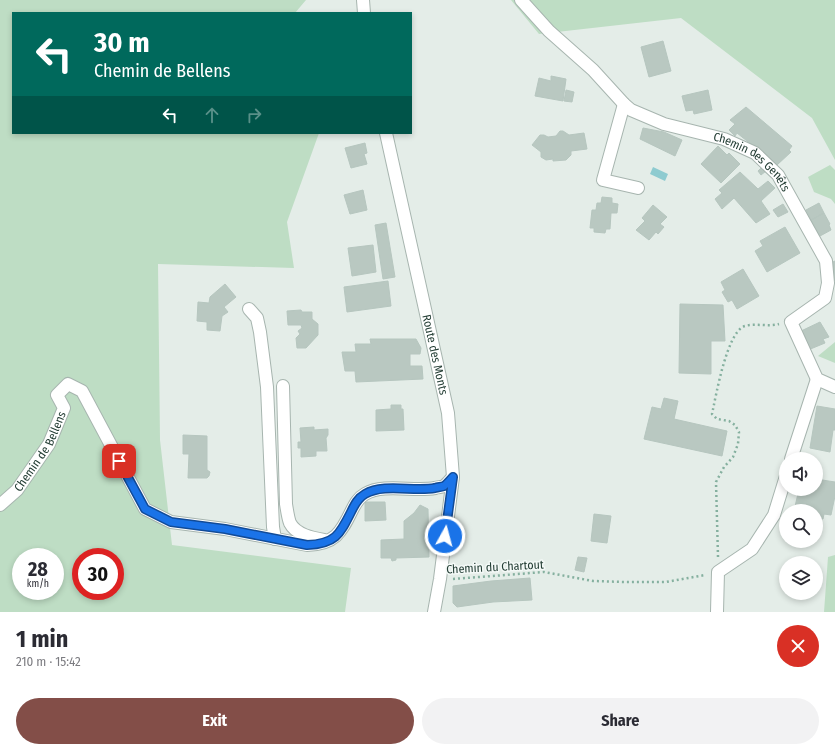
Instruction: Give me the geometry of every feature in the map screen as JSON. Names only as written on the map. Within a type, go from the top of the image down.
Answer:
[{"type":"street","points":[[363,0],[364,12]]},
{"type":"street","name":"Chemin des Genêts","points":[[521,0],[549,31],[593,70],[631,110],[664,124],[724,139],[755,153],[778,175],[826,261],[828,282],[825,298],[791,322]]},
{"type":"street","points":[[624,104],[603,180],[638,188]]},
{"type":"street","name":"Route des Monts","points":[[386,134],[448,413],[453,477],[440,579],[434,612]]},
{"type":"street","points":[[249,309],[257,318],[267,387],[273,528],[275,539]]},
{"type":"street","points":[[791,322],[817,379],[835,387]]},
{"type":"street","points":[[794,452],[817,379]]},
{"type":"street","name":"Chemin de Bellens","points":[[0,506],[17,490],[49,444],[64,408],[57,395],[68,384],[82,391],[145,509],[171,522],[225,529],[307,545],[320,545],[334,538]]},
{"type":"street","points":[[283,386],[286,504],[291,524],[296,530],[306,536],[326,540],[334,538],[343,529],[357,500],[365,494],[375,490],[394,488],[426,489],[443,486],[453,477]]},
{"type":"street","points":[[717,612],[718,572],[752,549],[774,514],[780,496]]},
{"type":"path","points":[[718,572],[716,482],[724,468],[733,457],[738,444],[739,432],[736,425],[728,421],[717,419],[712,414],[729,347],[736,331],[744,326],[772,326],[791,322]]},
{"type":"path","name":"Chemin du Chartout","points":[[440,579],[544,572],[592,580],[666,582],[718,572]]},
{"type":"green space","points":[[0,0],[306,0],[296,12],[12,12],[12,134],[319,134],[287,222],[294,268],[158,264],[160,440],[172,545],[351,568],[345,612],[0,612]]},
{"type":"green space","points":[[511,0],[835,0],[835,160],[812,118],[681,18],[539,34]]},
{"type":"green space","points":[[830,165],[835,170],[835,204],[831,199],[814,192],[808,177]]},
{"type":"green space","points":[[835,342],[835,363],[818,356]]},
{"type":"green space","points":[[835,555],[835,612],[824,612],[828,557]]},
{"type":"water","points":[[653,167],[668,174],[665,181],[650,174]]},
{"type":"building","points":[[663,41],[671,71],[649,77],[641,47]]},
{"type":"building","points":[[551,76],[566,79],[563,101],[535,96],[539,78],[551,81]]},
{"type":"building","points":[[566,90],[574,92],[572,102],[564,101]]},
{"type":"building","points":[[708,90],[712,110],[694,114],[693,110],[686,111],[682,96]]},
{"type":"building","points":[[746,107],[792,146],[789,150],[791,152],[777,165],[737,133],[735,136],[729,130],[735,124],[730,120]]},
{"type":"building","points":[[643,128],[664,132],[682,140],[675,156],[640,139]]},
{"type":"building","points":[[560,131],[563,131],[569,135],[584,133],[587,149],[571,151],[571,155],[566,160],[553,161],[553,159],[546,160],[541,157],[541,152],[532,145],[540,135],[548,137],[556,136]]},
{"type":"building","points":[[365,143],[367,153],[364,154],[367,164],[351,168],[345,148]]},
{"type":"building","points":[[718,146],[727,155],[729,153],[740,164],[721,183],[701,164]]},
{"type":"building","points":[[762,167],[766,171],[761,175],[758,171]]},
{"type":"building","points":[[740,172],[758,189],[768,181],[775,188],[761,201],[770,214],[756,223],[734,198],[722,209],[715,199],[722,193],[719,190]]},
{"type":"building","points":[[363,190],[367,210],[350,214],[344,195]]},
{"type":"building","points":[[602,197],[612,198],[612,203],[618,204],[617,213],[611,213],[610,229],[606,229],[605,233],[594,232],[594,228],[590,228],[592,210],[596,210],[597,203],[601,203]]},
{"type":"building","points":[[819,203],[824,213],[811,220],[806,210]]},
{"type":"building","points":[[783,204],[788,212],[778,217],[773,210]]},
{"type":"building","points":[[653,205],[667,217],[660,224],[664,227],[658,234],[656,232],[649,240],[636,230],[645,221],[642,218]]},
{"type":"building","points":[[824,213],[830,224],[831,230],[820,236],[811,220]]},
{"type":"building","points":[[386,223],[395,277],[383,279],[375,225]]},
{"type":"building","points":[[785,227],[800,253],[767,272],[755,251],[763,246],[760,241]]},
{"type":"building","points":[[373,245],[376,272],[352,276],[348,248]]},
{"type":"building","points":[[835,261],[835,281],[828,264]]},
{"type":"building","points":[[743,269],[759,296],[737,309],[732,300],[728,302],[722,292],[725,290],[721,282]]},
{"type":"building","points":[[388,281],[391,306],[347,312],[344,287]]},
{"type":"building","points":[[225,284],[236,297],[224,307],[228,312],[222,316],[220,331],[207,330],[207,322],[197,321],[198,302],[209,303],[210,297]]},
{"type":"building","points":[[680,304],[723,305],[725,341],[711,341],[711,374],[679,373]]},
{"type":"building","points":[[301,310],[302,312],[312,312],[312,319],[318,324],[318,335],[306,348],[297,348],[296,338],[300,334],[298,331],[302,328],[301,325],[288,325],[287,311]]},
{"type":"building","points":[[820,322],[829,337],[823,339],[825,343],[808,350],[799,332]]},
{"type":"building","points":[[370,339],[416,339],[421,348],[420,354],[410,354],[410,366],[422,366],[423,379],[356,382],[355,371],[345,371],[342,352],[356,352],[355,344],[371,344]]},
{"type":"building","points":[[664,398],[678,401],[674,419],[727,431],[722,456],[644,439],[652,407],[661,409]]},
{"type":"building","points":[[391,405],[401,405],[401,409],[403,409],[404,430],[376,431],[376,410],[391,409]]},
{"type":"building","points":[[817,406],[835,409],[835,430],[833,430],[830,452],[810,448]]},
{"type":"building","points":[[314,427],[314,430],[328,429],[328,435],[326,438],[327,451],[316,451],[316,456],[301,457],[301,448],[298,448],[298,442],[301,442],[300,428]]},
{"type":"building","points":[[183,435],[207,436],[207,470],[210,472],[207,478],[188,478],[189,454],[183,454]]},
{"type":"building","points":[[823,480],[835,482],[835,496],[831,515],[824,514],[823,519],[823,504],[796,504],[797,496],[823,496]]},
{"type":"building","points":[[365,502],[385,502],[386,520],[365,521]]},
{"type":"building","points":[[420,505],[428,509],[429,557],[396,558],[396,560],[392,561],[391,558],[381,558],[381,540],[404,539],[404,521],[414,513]]},
{"type":"building","points":[[594,514],[611,516],[607,543],[591,541]]},
{"type":"building","points":[[578,557],[587,558],[584,572],[575,570]]},
{"type":"building","points":[[530,578],[532,600],[493,602],[457,607],[453,603],[453,586]]},
{"type":"route","points":[[119,461],[145,509],[171,522],[225,529],[307,545],[320,545],[334,538],[343,529],[357,500],[365,494],[375,490],[394,488],[426,489],[443,486],[453,477],[445,536]]}]
